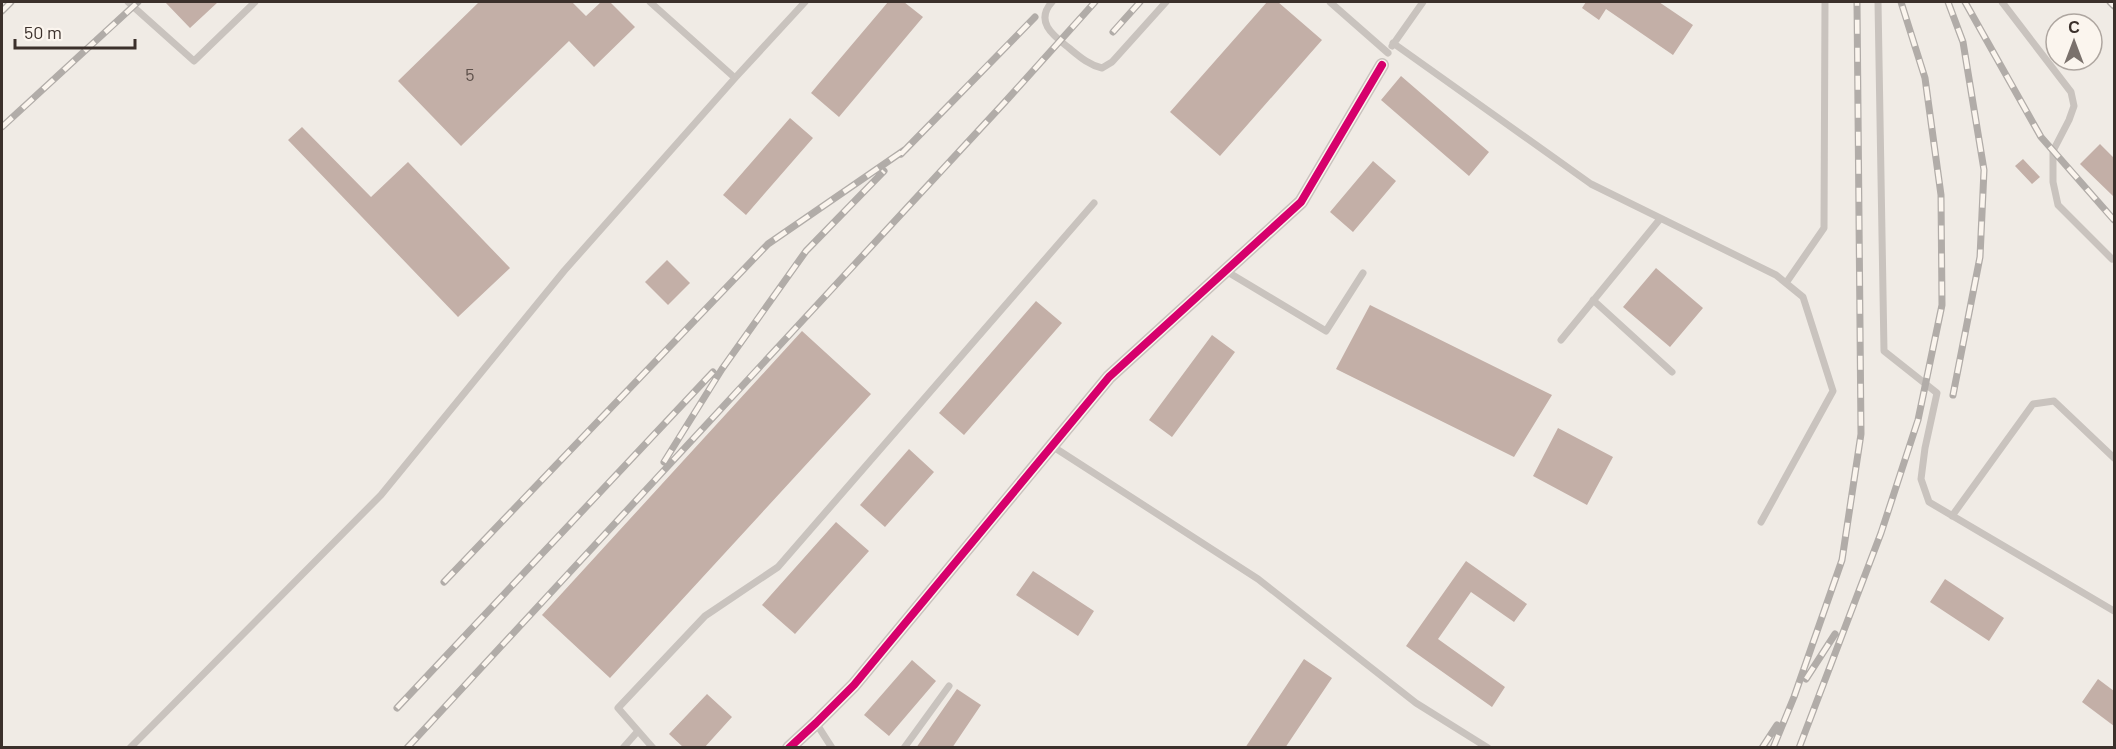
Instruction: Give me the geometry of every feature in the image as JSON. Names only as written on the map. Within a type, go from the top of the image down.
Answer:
[{"type":"street","points":[[789,747],[854,684],[1109,377],[1301,202],[1385,59]]},
{"type":"lane","points":[[128,2],[194,61],[255,2]]},
{"type":"lane","points":[[650,2],[735,78]]},
{"type":"lane","points":[[130,747],[381,495],[564,271],[805,2]]},
{"type":"lane","points":[[1052,2],[1047,8],[1044,20],[1051,33],[1091,66],[1102,69],[1112,62],[1166,2]]},
{"type":"lane","points":[[1330,2],[1385,59],[1423,2]]},
{"type":"lane","points":[[1786,283],[1824,228],[1825,2]]},
{"type":"lane","points":[[1878,2],[1884,351],[1937,393],[1921,479],[1929,502],[2115,612]]},
{"type":"lane","points":[[2002,2],[2071,92],[2074,106],[2053,151],[2053,182],[2058,205],[2112,259]]},
{"type":"lane","points":[[1393,44],[1591,184],[1776,275],[1803,297],[1833,391],[1761,522]]},
{"type":"lane","points":[[653,747],[618,708],[705,616],[778,567],[1094,203]]},
{"type":"lane","points":[[1561,340],[1660,219]]},
{"type":"lane","points":[[1226,271],[1326,331],[1364,273]]},
{"type":"lane","points":[[1593,300],[1672,372]]},
{"type":"lane","points":[[1952,516],[2033,404],[2054,401],[2115,458]]},
{"type":"lane","points":[[1052,446],[1258,579],[1416,703],[1488,747]]},
{"type":"lane","points":[[904,747],[949,686]]},
{"type":"lane","points":[[816,723],[832,747]]},
{"type":"lane","points":[[623,747],[638,731]]},
{"type":"building","points":[[165,2],[218,2],[190,28]]},
{"type":"building","points":[[479,2],[572,2],[586,16],[601,2],[610,2],[635,27],[594,67],[569,41],[461,146],[398,81]]},
{"type":"building","points":[[888,2],[904,2],[923,17],[839,117],[811,93]]},
{"type":"building","points":[[1267,2],[1278,2],[1322,40],[1220,156],[1170,112]]},
{"type":"building","points":[[1586,2],[1659,2],[1693,25],[1673,55],[1606,9],[1599,20],[1582,8]]},
{"type":"building","points":[[1401,76],[1489,152],[1469,176],[1381,100]]},
{"type":"building","points":[[790,118],[813,138],[746,215],[723,195]]},
{"type":"building","points":[[302,127],[371,197],[408,162],[510,268],[458,317],[288,140]]},
{"type":"building","points":[[2100,144],[2114,158],[2114,197],[2080,164]]},
{"type":"building","points":[[2023,159],[2040,177],[2032,184],[2015,166]]},
{"type":"building","points":[[1373,161],[1396,181],[1353,232],[1330,212]]},
{"type":"building","points":[[667,260],[690,283],[668,305],[645,282]]},
{"type":"building","points":[[1656,268],[1703,308],[1670,347],[1623,307]]},
{"type":"building","points":[[1036,301],[1062,323],[964,435],[939,413]]},
{"type":"building","points":[[1370,305],[1552,395],[1514,457],[1336,369]]},
{"type":"building","points":[[802,331],[871,394],[610,678],[542,615]]},
{"type":"building","points":[[1212,335],[1235,352],[1172,437],[1149,420]]},
{"type":"building","points":[[1558,428],[1613,457],[1587,505],[1533,476]]},
{"type":"building","points":[[909,449],[934,472],[885,527],[860,505]]},
{"type":"building","points":[[836,522],[869,551],[795,634],[762,605]]},
{"type":"building","points":[[1466,561],[1527,604],[1514,622],[1471,592],[1438,639],[1505,687],[1492,707],[1406,646]]},
{"type":"building","points":[[1033,571],[1094,611],[1078,636],[1016,595]]},
{"type":"building","points":[[1945,579],[2004,618],[1989,641],[1930,602]]},
{"type":"building","points":[[1304,659],[1332,678],[1285,748],[1245,748]]},
{"type":"building","points":[[912,660],[936,681],[889,736],[864,715]]},
{"type":"building","points":[[2098,679],[2114,691],[2114,726],[2082,702]]},
{"type":"building","points":[[957,689],[981,705],[952,748],[916,748]]},
{"type":"building","points":[[707,694],[732,717],[704,748],[684,748],[669,734]]},
{"type":"railway","points":[[2,11],[11,2]]},
{"type":"railway","points":[[2,127],[138,2]]},
{"type":"railway","points":[[407,748],[1095,2]]},
{"type":"railway","points":[[1113,32],[1140,2]]},
{"type":"railway","points":[[1773,748],[1794,697],[1842,560],[1861,434],[1857,2]]},
{"type":"railway","points":[[1799,748],[1881,533],[1918,420],[1942,305],[1941,195],[1925,78],[1901,2]]},
{"type":"railway","points":[[1948,2],[1963,42],[1984,170],[1980,257],[1953,395]]},
{"type":"railway","points":[[1965,2],[2041,137],[2114,220]]},
{"type":"railway","points":[[2110,2],[2114,6]]},
{"type":"railway","points":[[901,154],[1035,17]]},
{"type":"railway","points":[[444,582],[768,244],[906,149]]},
{"type":"railway","points":[[664,462],[722,369],[806,251],[884,171]]},
{"type":"railway","points":[[397,708],[713,372]]},
{"type":"railway","points":[[1806,679],[1835,634]]},
{"type":"railway","points":[[1762,748],[1777,725]]},
{"type":"cycle path","points":[[789,748],[854,685],[1109,377],[1301,202],[1382,65]]}]
